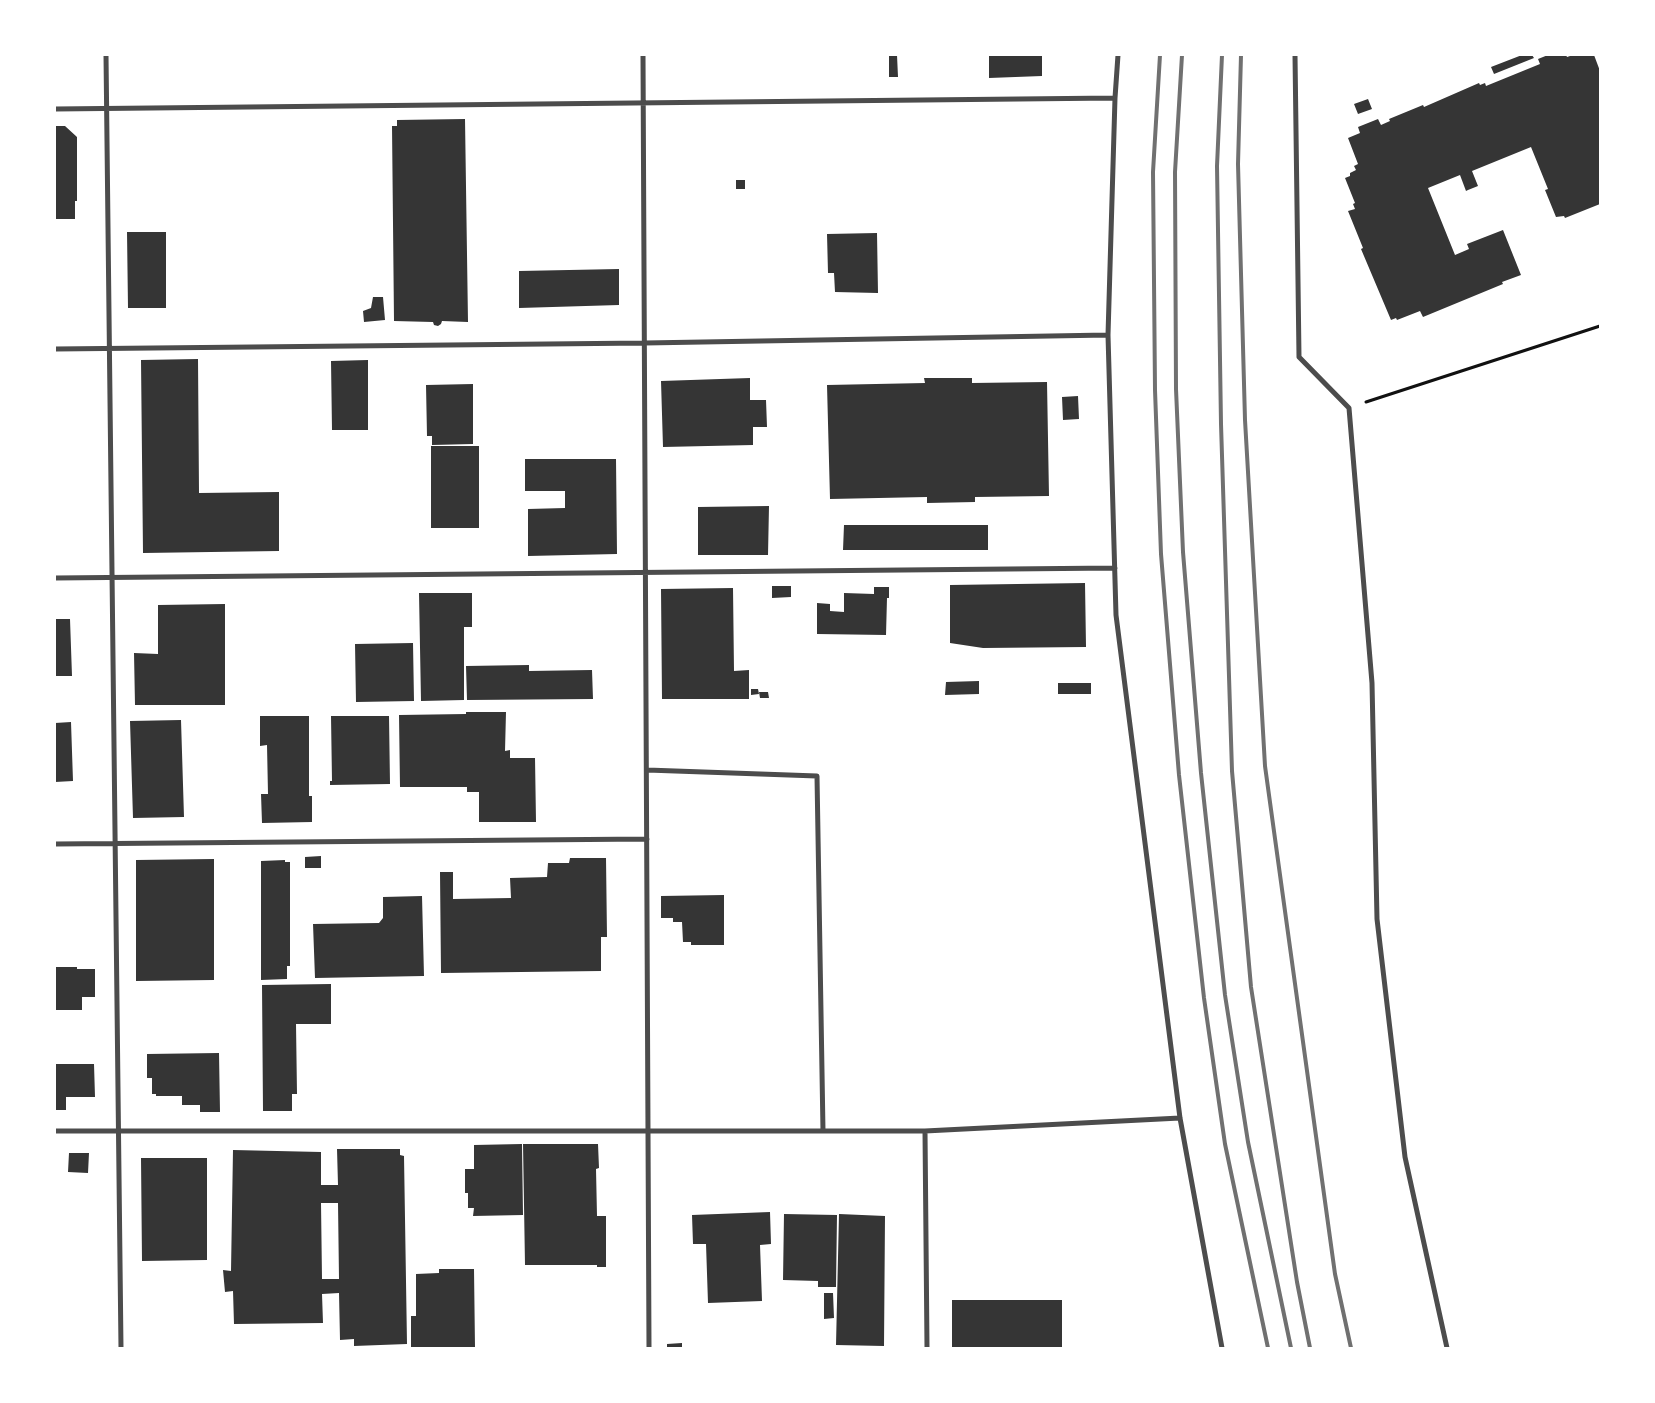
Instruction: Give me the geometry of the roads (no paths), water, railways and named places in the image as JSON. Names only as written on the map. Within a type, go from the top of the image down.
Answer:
[{"type":"street","points":[[106,55],[121,1348]]},
{"type":"street","points":[[643,55],[649,1348]]},
{"type":"street","points":[[1118,55],[1108,335],[1116,615],[1180,1118],[1222,1348]]},
{"type":"street","points":[[1295,55],[1299,357],[1349,408],[1372,683],[1377,919],[1405,1157],[1447,1348]]},
{"type":"street","points":[[55,109],[1115,98]]},
{"type":"street","points":[[55,349],[645,343],[1108,335]]},
{"type":"street","points":[[55,578],[1115,568]]},
{"type":"street","points":[[647,770],[817,776],[824,1130]]},
{"type":"street","points":[[55,844],[647,839]]},
{"type":"street","points":[[55,1131],[925,1131],[1180,1118]]},
{"type":"street","points":[[925,1131],[927,1348]]},
{"type":"railway","points":[[1160,55],[1153,172],[1155,390],[1161,554],[1179,775],[1204,998],[1225,1144],[1268,1348]]},
{"type":"railway","points":[[1182,55],[1175,172],[1176,389],[1183,552],[1201,773],[1225,995],[1248,1142],[1291,1348]]},
{"type":"railway","points":[[1222,55],[1217,166],[1221,424],[1232,771],[1251,987],[1297,1282],[1310,1348]]},
{"type":"railway","points":[[1241,55],[1238,164],[1245,420],[1265,766],[1335,1274],[1351,1348]]}]
